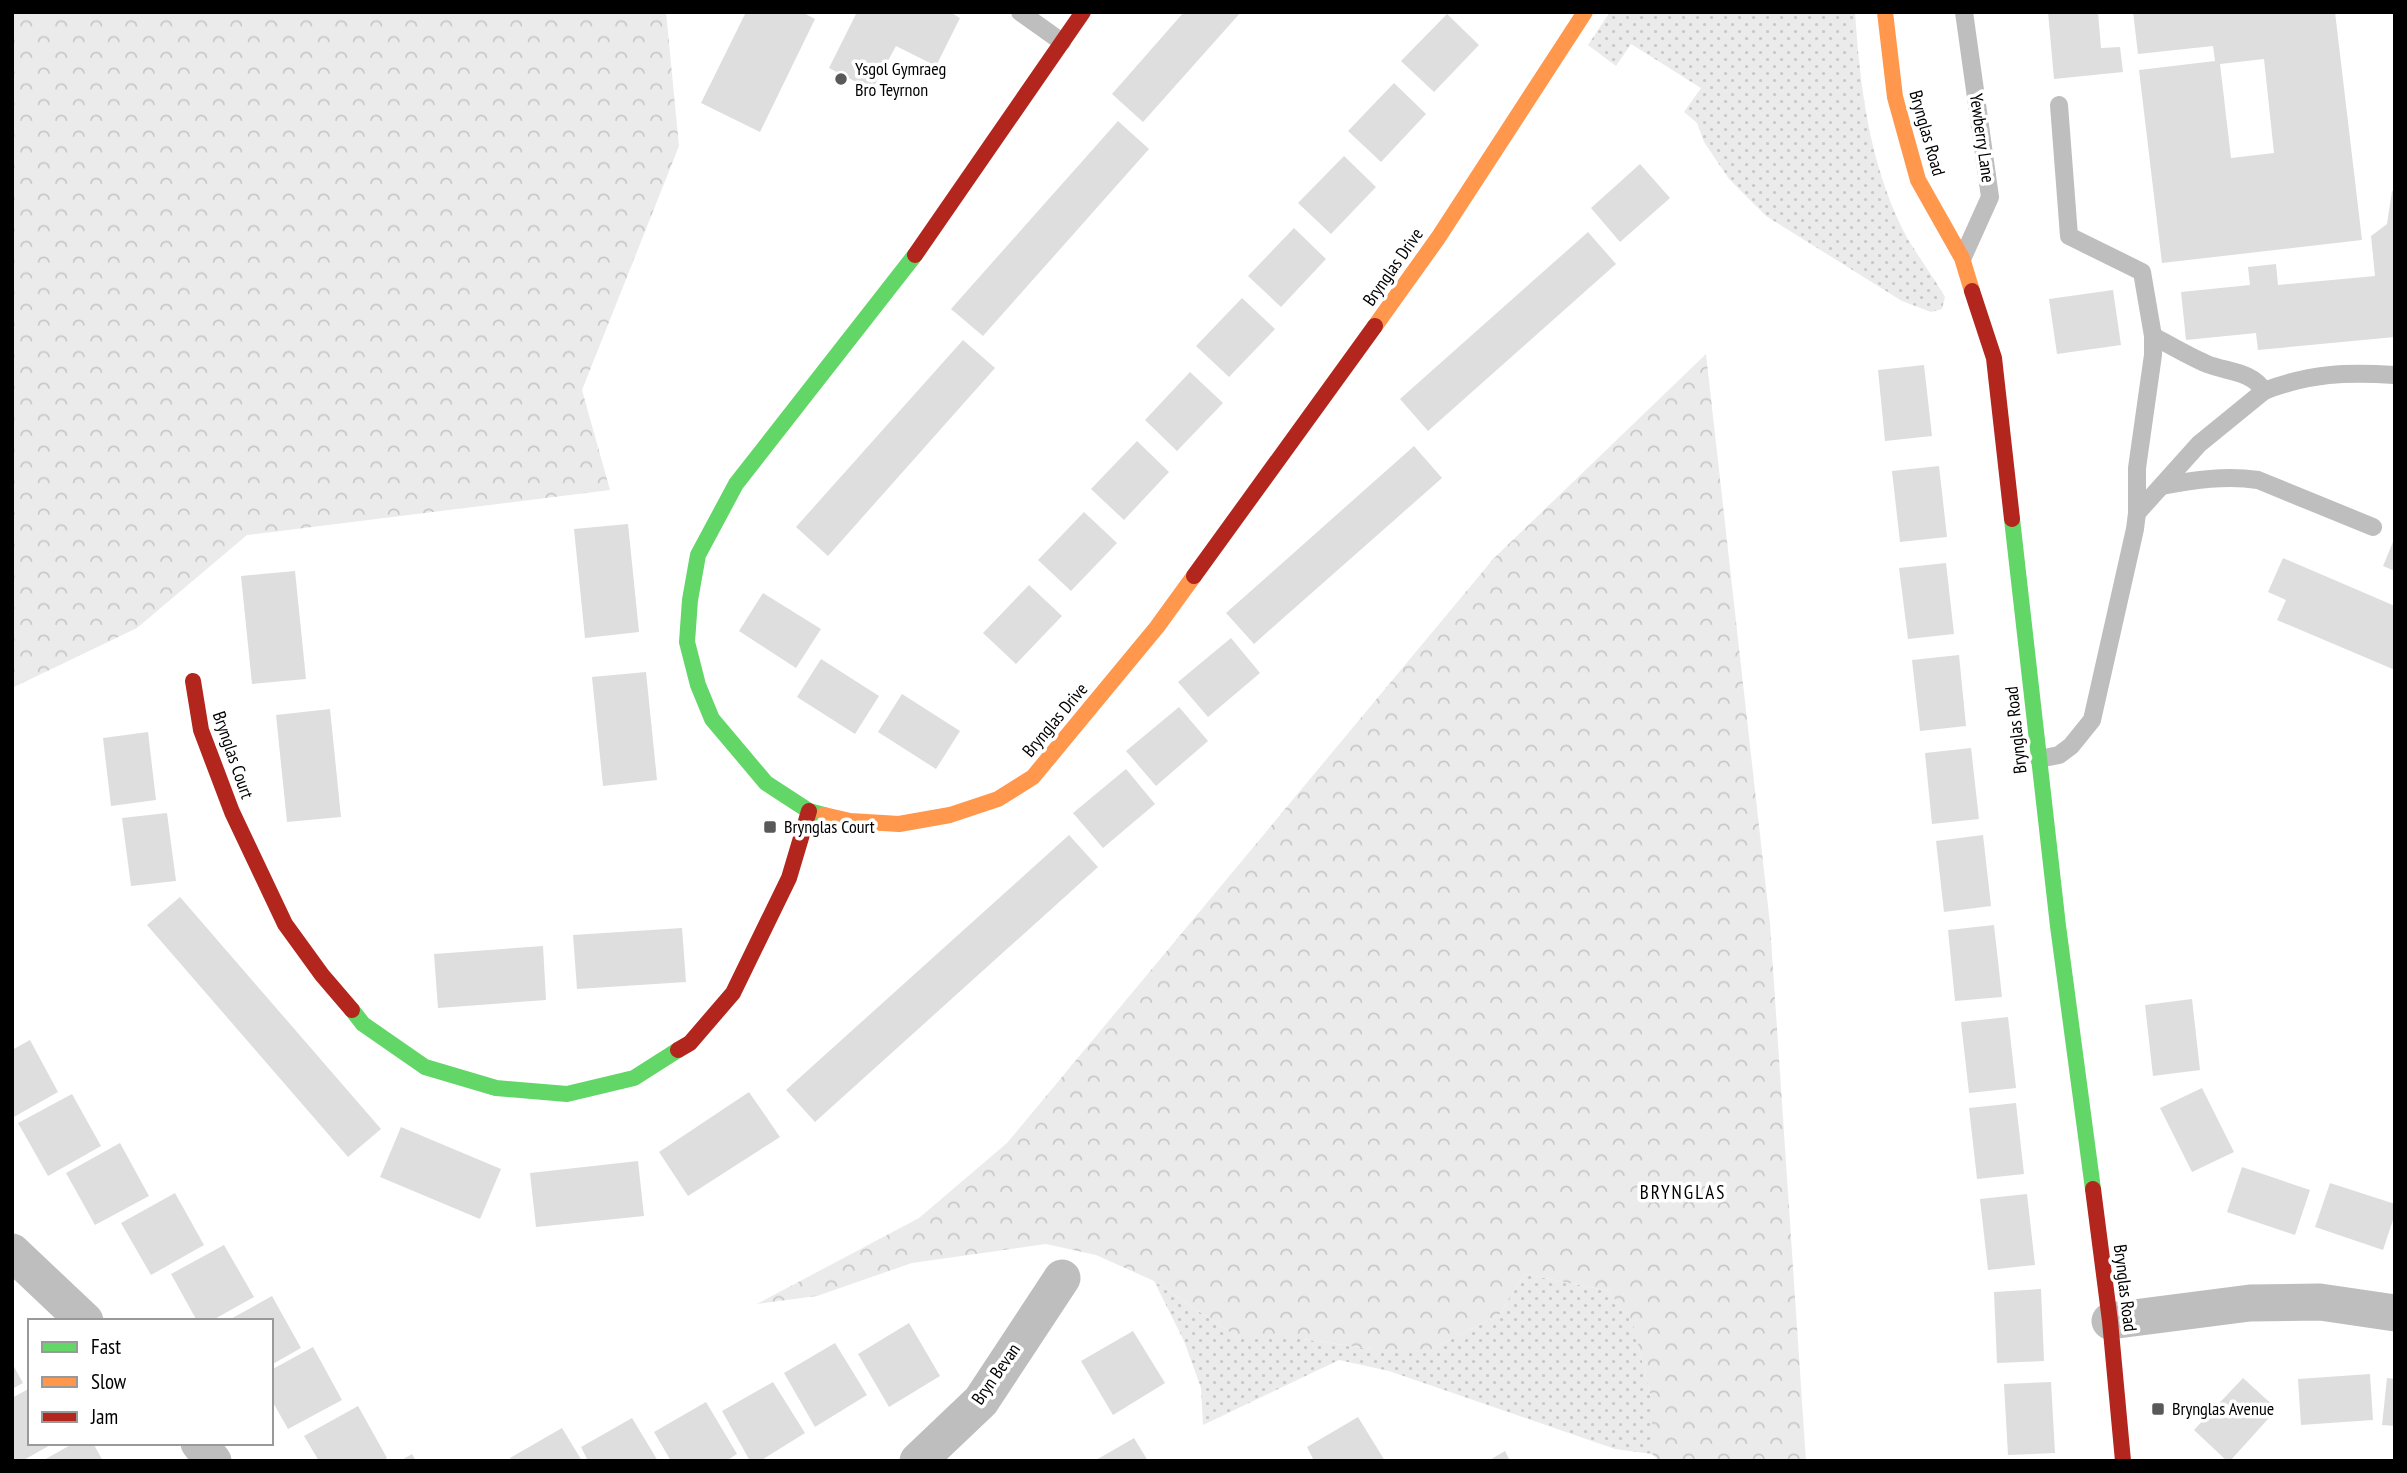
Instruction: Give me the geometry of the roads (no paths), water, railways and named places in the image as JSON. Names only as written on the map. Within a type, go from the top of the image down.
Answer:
[{"type":"street","name":"Brynglas Drive","points":[[1083,12],[916,254],[736,484],[698,555],[690,600],[687,642],[698,685],[712,719],[766,783],[809,811],[850,821],[899,824],[950,815],[998,799],[1033,777],[1157,627],[1291,444],[1438,238],[1585,12]]},
{"type":"street","name":"Brynglas Road","points":[[1885,12],[1895,97],[1918,180],[1962,258],[1994,358],[2058,926],[2110,1321],[2123,1461]]},
{"type":"street","name":"Brynglas Court","points":[[193,681],[201,730],[232,811],[285,925],[322,975],[363,1024],[425,1066],[496,1088],[566,1094],[634,1078],[690,1043],[733,993],[789,878],[809,811]]},
{"type":"street","points":[[12,1252],[83,1319]]},
{"type":"street","name":"Bryn Bevan","points":[[918,1461],[981,1401],[1062,1278]]},
{"type":"street","points":[[2110,1321],[2250,1303],[2320,1302],[2395,1312]]},
{"type":"street","points":[[201,1445],[213,1461]]},
{"type":"lane","points":[[1020,12],[1062,42]]},
{"type":"lane","name":"Yewberry Lane","points":[[1962,258],[1990,197],[1964,12]]},
{"type":"lane","points":[[2039,759],[2059,755],[2071,746],[2092,720],[2137,513],[2137,468],[2153,355],[2153,336],[2142,272],[2070,236],[2059,105]]},
{"type":"lane","points":[[2153,336],[2207,364],[2245,375],[2259,382],[2264,391]]},
{"type":"lane","points":[[2137,513],[2199,444],[2264,391],[2291,381],[2348,372],[2395,375]]},
{"type":"lane","points":[[2162,485],[2203,478],[2242,477],[2258,480],[2373,527]]},
{"type":"place","name":"Ysgol Gymraeg Bro Teyrnon","points":[[841,79]]},
{"type":"place","name":"Brynglas Court","points":[[770,827]]},
{"type":"place","name":"Brynglas Avenue","points":[[2158,1409]]},
{"type":"district","name":"BRYNGLAS","points":[[1683,1192]]}]
